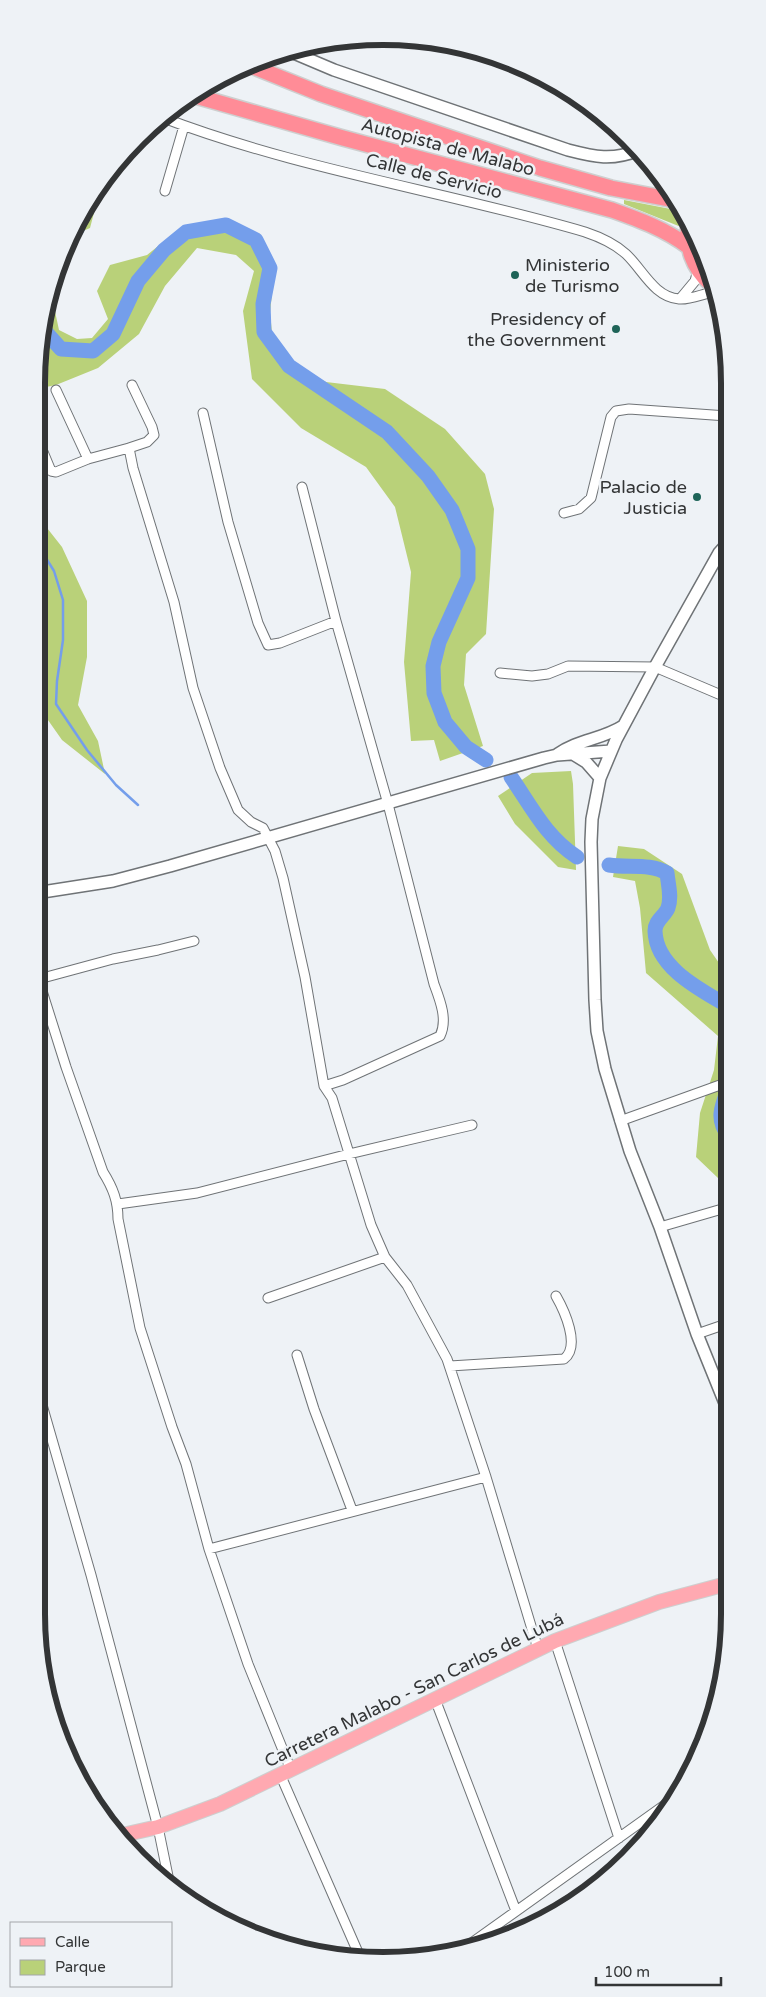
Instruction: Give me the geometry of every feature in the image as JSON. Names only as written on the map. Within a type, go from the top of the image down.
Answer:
[{"type":"highway","name":"Autopista de Malabo","points":[[259,69],[322,94],[540,168],[611,188],[666,199]]},
{"type":"highway","name":"Autopista de Malabo","points":[[202,98],[612,210],[654,225],[673,235],[689,247]]},
{"type":"highway","points":[[689,241],[689,247],[698,270],[704,276]]},
{"type":"main road","name":"Carretera Malabo - San Carlos de Lubá","points":[[127,1834],[158,1827],[220,1804],[555,1641],[659,1602],[721,1585]]},
{"type":"street","points":[[300,56],[334,70],[568,150],[599,157],[624,156],[631,153]]},
{"type":"street","name":"Calle de Servicio","points":[[170,121],[321,167],[593,235],[616,246],[626,254],[656,289],[664,295],[680,299]]},
{"type":"street","points":[[166,191],[184,126]]},
{"type":"street","points":[[680,299],[695,281],[698,270]]},
{"type":"street","points":[[680,299],[708,293]]},
{"type":"street","points":[[45,458],[50,471],[56,472],[88,459],[147,442],[154,435],[152,427],[132,385]]},
{"type":"street","points":[[56,390],[88,459]]},
{"type":"street","points":[[564,513],[579,509],[590,498],[611,417],[616,411],[630,410],[721,416]]},
{"type":"street","points":[[203,413],[228,522],[258,623],[268,646],[336,621]]},
{"type":"street","points":[[129,448],[133,468],[174,602],[193,688],[220,768],[238,810],[252,822],[263,828],[269,838],[283,878],[287,904],[296,936],[324,1086],[332,1098],[371,1224],[385,1257],[407,1286],[438,1339],[450,1366],[538,1649]]},
{"type":"street","points":[[302,487],[336,621],[388,804],[434,984],[442,1004],[443,1030],[440,1036],[434,1039],[343,1080],[324,1086]]},
{"type":"street","points":[[721,551],[655,667],[614,745],[600,778],[592,819],[591,842],[595,1000],[600,1050],[630,1151],[660,1227],[697,1334],[721,1393]]},
{"type":"street","points":[[500,673],[532,676],[548,674],[568,666],[655,667],[721,695]]},
{"type":"street","points":[[556,755],[565,749],[604,736],[624,725]]},
{"type":"street","points":[[589,740],[614,745]]},
{"type":"street","points":[[45,892],[113,881],[556,755],[573,754],[614,745]]},
{"type":"street","points":[[573,754],[586,762],[600,778]]},
{"type":"street","points":[[45,974],[194,941]]},
{"type":"street","points":[[45,999],[66,1067],[103,1172],[112,1187],[118,1204],[119,1226],[140,1328],[186,1464],[208,1549],[286,1772],[357,1951]]},
{"type":"street","points":[[620,1121],[720,1085]]},
{"type":"street","points":[[118,1204],[197,1193],[472,1125]]},
{"type":"street","points":[[660,1227],[721,1209]]},
{"type":"street","points":[[268,1298],[385,1257]]},
{"type":"street","points":[[450,1366],[564,1359],[569,1353],[570,1330],[566,1314],[556,1296]]},
{"type":"street","points":[[697,1334],[721,1326]]},
{"type":"street","points":[[297,1355],[314,1409],[352,1510]]},
{"type":"street","points":[[45,1416],[80,1531],[158,1827],[168,1874]]},
{"type":"street","points":[[208,1549],[352,1510],[486,1477]]},
{"type":"street","points":[[555,1641],[619,1838]]},
{"type":"street","points":[[435,1699],[516,1911]]},
{"type":"street","points":[[479,1938],[659,1810]]},
{"type":"green space","points":[[624,200],[673,209],[681,227],[624,204]]},
{"type":"green space","points":[[94,207],[95,209],[90,228],[81,232]]},
{"type":"green space","points":[[222,220],[260,234],[275,264],[270,313],[273,342],[292,365],[326,382],[385,389],[445,429],[485,474],[494,509],[486,634],[466,654],[464,685],[483,746],[440,761],[434,740],[411,741],[404,662],[411,572],[395,507],[366,467],[301,428],[252,379],[243,311],[254,271],[236,255],[197,248],[165,286],[139,334],[98,368],[56,385],[45,387],[48,339],[54,307],[59,330],[77,339],[92,338],[108,319],[97,291],[110,265],[147,255],[173,234],[193,224]]},
{"type":"green space","points":[[45,525],[62,547],[87,601],[87,657],[78,705],[98,741],[105,774],[62,740],[45,716]]},
{"type":"green space","points":[[571,771],[576,870],[558,867],[515,824],[498,796],[532,773]]},
{"type":"green space","points":[[618,846],[644,849],[682,874],[710,950],[721,966],[721,1177],[718,1178],[696,1157],[700,1113],[714,1070],[718,1036],[646,973],[640,908],[635,881],[613,877]]},
{"type":"waterway","points":[[49,335],[61,349],[93,351],[113,334],[138,281],[164,250],[186,232],[226,225],[256,240],[270,268],[263,304],[264,332],[289,366],[387,432],[428,476],[452,510],[468,549],[468,578],[439,642],[433,666],[434,693],[445,722],[466,747],[486,760]]},
{"type":"waterway","points":[[45,556],[54,571],[63,600],[63,640],[57,681],[56,704],[87,750],[116,785],[138,805]]},
{"type":"waterway","points":[[511,777],[548,831],[577,857]]},
{"type":"waterway","points":[[609,865],[654,868],[667,873],[670,895],[669,904],[667,911],[655,927],[657,944],[671,967],[693,985],[721,1002]]},
{"type":"waterway","points":[[721,1112],[721,1118]]},
{"type":"place","name":"Ministerio de Turismo","points":[[515,275]]},
{"type":"place","name":"Presidency of the Government","points":[[616,329]]},
{"type":"place","name":"Palacio de Justicia","points":[[697,497]]}]
